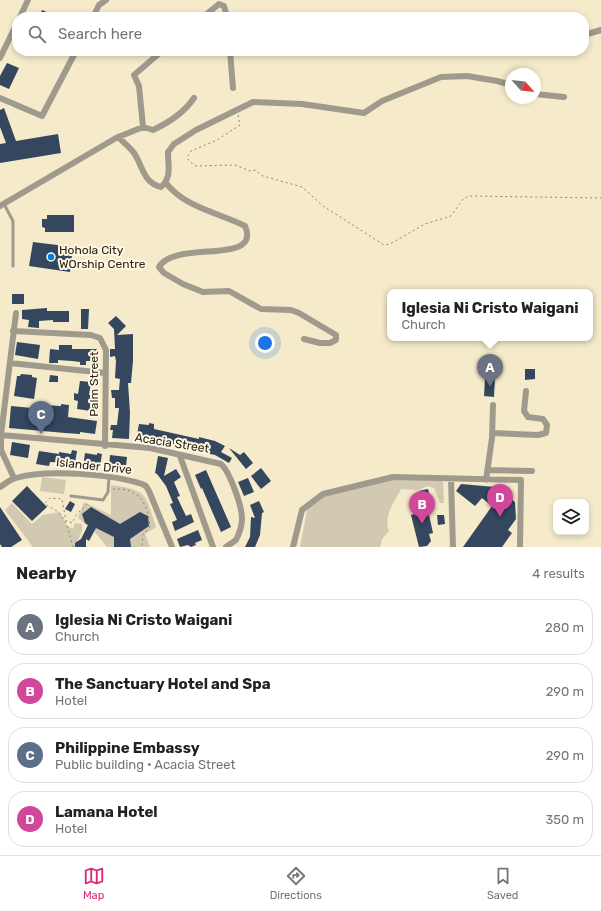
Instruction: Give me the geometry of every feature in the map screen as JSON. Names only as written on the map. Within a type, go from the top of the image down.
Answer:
[{"type":"street","points":[[22,12],[28,0]]},
{"type":"street","points":[[95,12],[98,2],[106,0]]},
{"type":"street","points":[[209,12],[219,4],[224,6],[226,12]]},
{"type":"street","points":[[589,34],[601,30]]},
{"type":"street","points":[[0,58],[12,33]]},
{"type":"street","points":[[0,98],[42,116],[73,56]]},
{"type":"street","points":[[143,126],[139,86],[134,75],[156,56]]},
{"type":"street","points":[[230,56],[233,88]]},
{"type":"street","points":[[118,137],[134,152],[142,170],[154,185],[161,187],[166,183],[169,177],[168,152],[174,144],[196,130],[253,102],[302,104],[364,113],[382,101],[441,77],[467,76],[505,83]]},
{"type":"street","points":[[541,95],[564,97]]},
{"type":"street","points":[[2,205],[118,137],[143,126],[154,130],[164,125],[180,114],[194,98]]},
{"type":"street","points":[[166,183],[173,192],[203,209],[245,226],[248,234],[246,241],[242,246],[226,252],[196,251],[176,256],[162,262],[159,267],[164,273],[182,284],[203,292],[230,291],[261,309],[291,310],[299,313],[336,336],[336,340],[330,343],[304,339]]},
{"type":"street","points":[[14,478],[1,450],[1,435],[16,313]]},
{"type":"street","name":"Palm Street","points":[[13,331],[91,335],[100,338],[106,350],[105,446]]},
{"type":"street","points":[[10,363],[105,373]]},
{"type":"street","points":[[493,433],[538,435],[546,433],[547,425],[543,419],[528,417],[524,411],[526,391]]},
{"type":"street","points":[[486,480],[493,433],[493,405]]},
{"type":"street","name":"Acacia Street","points":[[1,435],[105,446],[150,448],[180,456],[213,461],[224,467],[239,505],[242,519],[236,540],[226,547]]},
{"type":"street","points":[[180,456],[213,547]]},
{"type":"street","points":[[488,470],[532,470]]},
{"type":"street","name":"Islander Drive","points":[[0,487],[14,478],[35,473],[51,472],[109,477],[136,482],[146,486],[172,547]]},
{"type":"street","points":[[293,547],[302,510],[323,494],[392,477],[442,478],[451,480],[521,480],[520,547]]},
{"type":"street","points":[[451,480],[453,547]]},
{"type":"lane","points":[[2,205],[13,221],[13,266]]},
{"type":"lane","points":[[71,496],[103,500],[108,492],[109,477]]},
{"type":"path","points":[[242,107],[238,116],[240,125],[217,140],[191,151],[187,157],[189,161],[196,166],[241,167],[250,171],[255,170],[263,176],[302,187],[323,206],[384,245],[390,244],[425,224],[451,216],[463,199],[470,196],[601,198]]},
{"type":"path","points":[[113,488],[132,492],[143,502],[149,514],[150,527],[143,534],[142,547]]},
{"type":"path","points":[[73,547],[70,534],[58,512],[48,507],[45,503],[50,498],[62,499],[66,521],[72,523],[77,514],[88,502]]},
{"type":"shaded area","points":[[42,477],[66,480],[64,494],[40,491]]},
{"type":"shaded area","points":[[393,478],[437,479],[443,482],[444,503],[440,503],[434,488],[428,486],[417,490],[401,489],[388,515],[387,520],[389,531],[382,539],[380,547],[300,547],[308,505],[322,495]]},
{"type":"shaded area","points":[[111,485],[132,489],[139,492],[147,501],[156,527],[145,534],[150,547],[107,547],[94,531],[78,518],[84,502],[111,515]]},
{"type":"shaded area","points":[[12,503],[32,524],[43,515],[60,512],[66,525],[73,529],[75,523],[82,524],[82,531],[75,547],[33,547],[5,510]]},
{"type":"building","points":[[7,63],[19,68],[9,89],[0,85],[0,76]]},
{"type":"building","points":[[4,108],[16,141],[58,134],[61,153],[0,163],[0,144],[6,143],[0,127],[0,110]]},
{"type":"building","points":[[47,215],[74,215],[74,232],[45,232],[45,228],[42,227],[42,219],[47,219]]},
{"type":"building","name":"Hohola City WOrship Centre","points":[[33,242],[73,247],[70,272],[29,266]]},
{"type":"building","points":[[12,294],[24,294],[24,304],[12,304]]},
{"type":"building","points":[[47,308],[47,311],[69,311],[69,322],[53,322],[53,320],[39,321],[39,328],[28,327],[29,320],[22,319],[22,310]]},
{"type":"building","points":[[81,309],[89,309],[88,329],[81,329]]},
{"type":"building","points":[[116,316],[126,326],[117,335],[133,334],[131,383],[128,383],[130,413],[129,439],[112,438],[113,430],[110,430],[111,425],[117,425],[119,408],[115,408],[115,398],[112,398],[111,390],[119,390],[120,379],[115,378],[115,356],[110,357],[110,349],[115,349],[114,329],[108,323]]},
{"type":"building","points":[[17,342],[40,345],[38,359],[15,355]]},
{"type":"building","points":[[59,345],[72,345],[72,349],[97,349],[97,361],[86,361],[86,365],[80,365],[80,362],[58,360],[58,363],[49,363],[50,349],[59,350]]},
{"type":"building","points":[[525,369],[535,369],[535,379],[525,380]]},
{"type":"building","points":[[21,374],[32,375],[32,377],[37,378],[34,399],[14,396],[17,376],[20,376]]},
{"type":"building","points":[[50,375],[58,376],[58,382],[49,382]]},
{"type":"building","points":[[485,377],[495,377],[494,397],[484,396]]},
{"type":"building","points":[[80,381],[91,382],[89,395],[93,395],[91,411],[77,409],[78,401],[74,400],[74,393],[78,394]]},
{"type":"building","points":[[61,404],[69,405],[68,417],[97,421],[95,434],[9,428],[11,406],[43,409],[43,405],[61,406]]},
{"type":"building","points":[[149,423],[154,424],[154,429],[215,441],[225,446],[221,452],[232,458],[229,463],[215,455],[196,451],[197,449],[187,447],[186,449],[180,448],[180,446],[167,443],[167,445],[159,444],[160,441],[154,440],[154,438],[137,435],[139,424],[149,425]]},
{"type":"building","points":[[12,442],[30,445],[28,458],[10,455]]},
{"type":"building","points":[[229,448],[240,455],[244,452],[253,463],[246,469]]},
{"type":"building","points":[[72,450],[77,451],[75,463],[50,462],[49,466],[36,464],[39,451],[71,454]]},
{"type":"building","points":[[85,453],[97,455],[97,453],[102,454],[100,466],[95,465],[94,469],[83,467]]},
{"type":"building","points":[[110,455],[127,457],[126,466],[122,465],[122,469],[109,467]]},
{"type":"building","points":[[158,456],[168,458],[164,476],[176,469],[181,477],[174,482],[180,496],[177,497],[186,516],[191,514],[194,522],[175,531],[172,522],[177,520],[170,504],[173,503],[166,486],[155,473]]},
{"type":"building","points":[[261,468],[271,481],[261,489],[251,476]]},
{"type":"building","points":[[206,470],[231,527],[221,532],[195,475]]},
{"type":"building","points":[[248,478],[254,492],[244,496],[238,482]]},
{"type":"building","points":[[461,484],[495,487],[515,502],[516,519],[508,530],[512,533],[502,547],[463,547],[492,506],[482,498],[475,506],[456,491]]},
{"type":"building","points":[[27,486],[47,507],[32,521],[12,501]]},
{"type":"building","points":[[428,489],[431,501],[423,504],[419,491]]},
{"type":"building","points":[[70,501],[75,504],[71,512],[65,509]]},
{"type":"building","points":[[259,501],[264,512],[262,513],[260,535],[255,547],[245,547],[250,537],[251,517],[255,518],[250,505]]},
{"type":"building","points":[[0,507],[22,540],[11,547],[2,547],[0,544]]},
{"type":"building","points":[[91,507],[120,524],[140,512],[148,516],[149,526],[130,539],[131,547],[114,547],[114,537],[96,528],[89,541],[86,539],[86,547],[75,547],[75,543],[81,539],[88,525],[85,523],[82,514]]},
{"type":"building","points":[[428,510],[433,533],[429,534],[431,541],[427,546],[419,547],[411,515]]},
{"type":"building","points":[[437,515],[444,515],[445,524],[438,525]]},
{"type":"building","points":[[198,530],[202,540],[195,543],[196,545],[191,547],[188,545],[180,547],[177,539]]},
{"type":"place","name":"Hohola City WOrship Centre","points":[[51,257]]},
{"type":"place","name":"Iglesia Ni Cristo Waigani","points":[[490,387]]},
{"type":"place","name":"Philippine Embassy","points":[[41,434]]},
{"type":"place","name":"Lamana Hotel","points":[[500,517]]},
{"type":"place","name":"The Sanctuary Hotel and Spa","points":[[422,524]]}]
